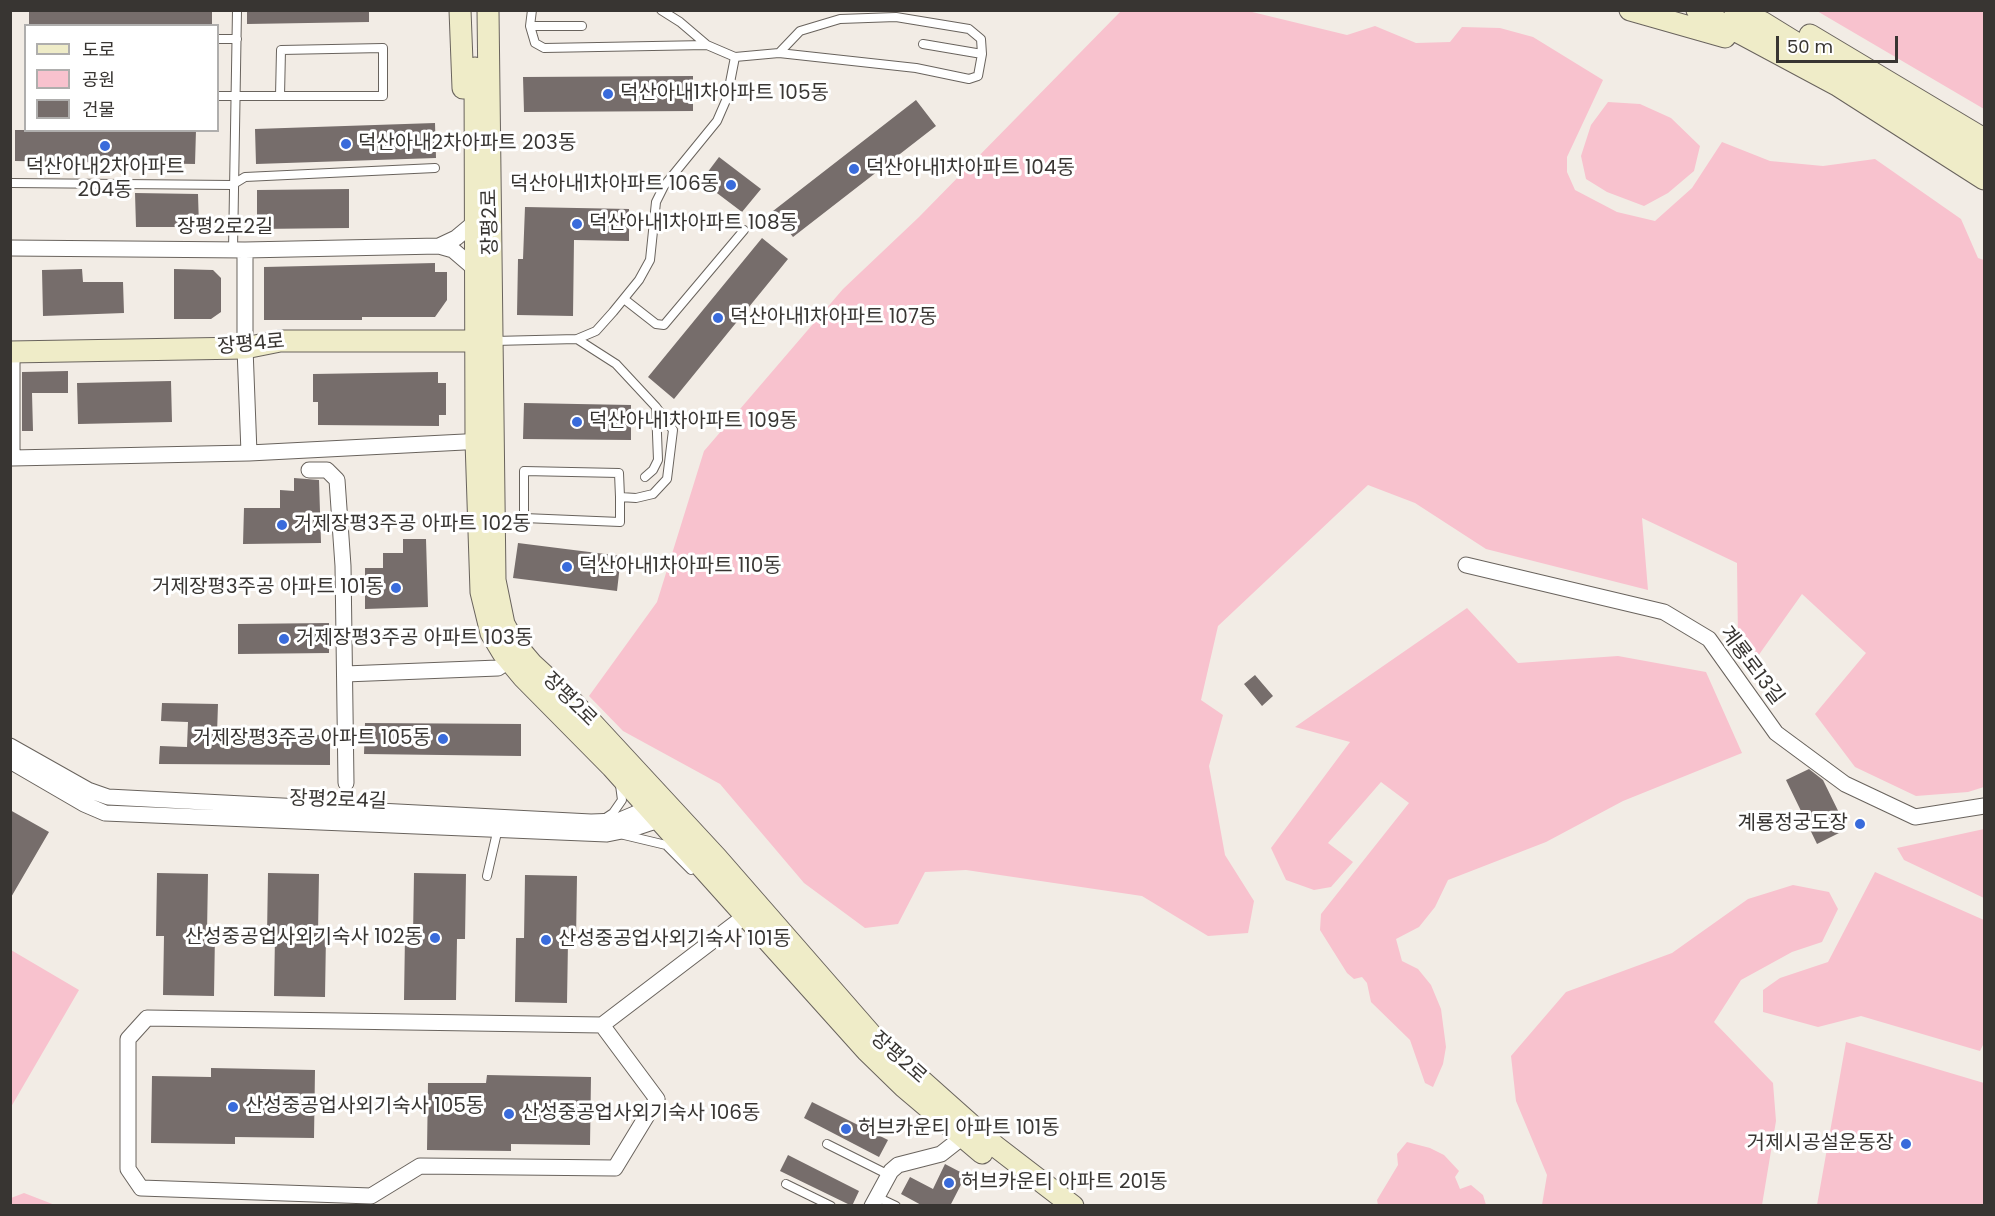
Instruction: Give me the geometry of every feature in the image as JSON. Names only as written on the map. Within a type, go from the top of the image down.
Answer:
[{"type":"street","points":[[460,10],[465,132],[482,143],[498,136],[496,10]]},
{"type":"street","name":"장평2로","points":[[475,10],[482,143],[484,441],[495,580],[498,604],[504,624],[515,656],[612,767],[658,806],[710,876],[752,911]]},
{"type":"street","name":"장평2로","points":[[483,341],[474,268],[474,223],[482,143],[488,10]]},
{"type":"street","points":[[1630,10],[1682,23],[1781,55]]},
{"type":"street","points":[[1697,10],[1837,85],[1984,179]]},
{"type":"street","points":[[1735,10],[1762,22],[1984,159]]},
{"type":"street","points":[[1769,10],[1984,139]]},
{"type":"street","points":[[439,246],[456,238],[474,223]]},
{"type":"street","points":[[439,246],[453,250],[474,268]]},
{"type":"street","name":"장평2로2길","points":[[10,248],[239,250],[439,246]]},
{"type":"street","points":[[239,250],[249,453]]},
{"type":"street","name":"장평4로","points":[[11,352],[245,348],[280,341],[483,341]]},
{"type":"street","points":[[11,352],[12,458],[249,453],[484,441]]},
{"type":"street","points":[[309,470],[327,470],[337,480],[343,566],[346,783]]},
{"type":"street","name":"계룡로13길","points":[[1466,565],[1664,612],[1709,639],[1776,733],[1845,784],[1915,817],[1984,806]]},
{"type":"street","points":[[345,674],[498,669],[515,656]]},
{"type":"street","name":"장평2로","points":[[515,656],[658,806],[752,911],[875,1039],[968,1132],[1055,1206]]},
{"type":"street","name":"장평2로4길","points":[[10,746],[88,790],[108,797],[602,828],[658,806]]},
{"type":"street","name":"장평2로4길","points":[[10,761],[84,804],[105,813],[499,823]]},
{"type":"street","points":[[602,1025],[657,1099],[615,1168],[420,1166],[371,1196],[141,1188],[128,1169],[128,1039],[147,1018],[602,1025],[752,911]]},
{"type":"street","points":[[875,1201],[889,1175],[898,1165],[941,1154],[968,1132]]},
{"type":"street","name":"장평2로","points":[[968,1132],[995,1146],[1073,1206]]},
{"type":"lane","points":[[237,10],[232,185],[239,250]]},
{"type":"lane","points":[[532,10],[530,26],[534,43],[544,48],[707,45]]},
{"type":"lane","points":[[661,10],[680,22],[707,45],[735,57],[779,53],[916,68],[969,79],[978,76],[982,54],[981,39],[969,29],[896,17],[840,18],[800,31],[779,53]]},
{"type":"lane","points":[[530,26],[582,26]]},
{"type":"lane","points":[[219,39],[237,39]]},
{"type":"lane","points":[[923,44],[982,54]]},
{"type":"lane","points":[[219,96],[235,96],[280,96],[383,96],[383,48],[281,50],[280,96]]},
{"type":"lane","points":[[483,341],[577,339],[596,331],[639,280],[650,260],[656,202],[675,171],[717,122],[727,98],[735,57]]},
{"type":"lane","points":[[12,183],[232,185],[245,177],[435,168]]},
{"type":"lane","points":[[624,299],[656,324],[664,325],[744,230]]},
{"type":"lane","points":[[577,339],[616,364],[656,407],[673,430],[667,479],[652,494],[636,498],[620,497]]},
{"type":"lane","points":[[645,477],[653,470],[658,460],[656,407]]},
{"type":"lane","points":[[524,471],[619,473],[620,497],[620,522],[524,518],[524,471]]},
{"type":"lane","points":[[612,767],[621,789],[622,800],[602,828],[666,845],[695,874],[710,876]]},
{"type":"lane","points":[[487,876],[499,823]]},
{"type":"lane","points":[[827,1144],[889,1175]]},
{"type":"lane","points":[[786,1184],[831,1206]]},
{"type":"lane","points":[[875,1201],[896,1206]]},
{"type":"green space","points":[[1121,11],[1248,11],[1347,35],[1375,26],[1416,43],[1450,42],[1462,27],[1500,28],[1533,37],[1603,80],[1567,157],[1567,172],[1575,190],[1617,212],[1655,221],[1692,188],[1722,142],[1770,161],[1823,166],[1875,159],[1961,219],[1978,258],[1984,260],[1984,787],[1968,792],[1916,796],[1855,767],[1815,714],[1866,653],[1802,594],[1758,656],[1738,641],[1737,563],[1642,518],[1648,590],[1486,549],[1415,503],[1368,485],[1218,626],[1201,700],[1223,715],[1209,766],[1225,855],[1254,901],[1248,933],[1208,936],[1142,896],[966,870],[925,872],[898,924],[865,928],[804,883],[720,784],[623,731],[589,696],[657,602],[704,451],[843,289],[919,217]]},
{"type":"green space","points":[[1817,11],[1984,11],[1984,109]]},
{"type":"green space","points":[[1608,102],[1640,104],[1671,118],[1700,146],[1694,171],[1668,193],[1644,206],[1607,192],[1586,179],[1581,156],[1591,125]]},
{"type":"green space","points":[[1467,608],[1518,663],[1618,656],[1706,672],[1742,753],[1623,801],[1546,842],[1448,880],[1435,907],[1419,927],[1396,939],[1402,961],[1418,969],[1431,985],[1441,1009],[1446,1047],[1443,1064],[1433,1087],[1425,1083],[1410,1040],[1371,1002],[1367,983],[1362,977],[1354,979],[1347,973],[1320,930],[1321,914],[1409,803],[1381,782],[1328,843],[1353,862],[1331,887],[1314,890],[1286,880],[1271,848],[1350,742],[1295,727]]},
{"type":"green space","points":[[1984,829],[1984,898],[1904,860],[1897,848]]},
{"type":"green space","points":[[1875,872],[1984,920],[1984,1043],[1980,1051],[1861,1016],[1818,1027],[1763,1012],[1763,990],[1780,978],[1828,962]]},
{"type":"green space","points":[[1793,885],[1829,892],[1838,909],[1822,942],[1792,952],[1741,980],[1714,1022],[1773,1083],[1776,1121],[1762,1205],[1542,1205],[1547,1175],[1516,1101],[1511,1056],[1566,992],[1672,953],[1748,899]]},
{"type":"green space","points":[[11,950],[79,990],[11,1107]]},
{"type":"green space","name":"거제시공설운동장","points":[[1846,1042],[1984,1083],[1984,1205],[1817,1205]]},
{"type":"green space","points":[[1407,1142],[1430,1148],[1444,1155],[1459,1171],[1455,1177],[1460,1189],[1471,1185],[1483,1195],[1486,1205],[1378,1205],[1377,1200],[1398,1165],[1397,1154]]},
{"type":"green space","points":[[24,1193],[55,1205],[11,1205],[11,1198]]},
{"type":"building","points":[[29,10],[212,10],[212,24],[29,24]]},
{"type":"building","points":[[247,10],[369,10],[369,22],[247,24]]},
{"type":"building","name":"덕산아내1차아파트 105동","points":[[693,76],[693,111],[524,112],[523,77]]},
{"type":"building","name":"덕산아내1차아파트 104동","points":[[916,100],[936,126],[793,237],[773,211]]},
{"type":"building","name":"덕산아내2차아파트 203동","points":[[435,123],[436,158],[256,164],[255,129]]},
{"type":"building","name":"덕산아내2차아파트 204동","points":[[15,130],[24,130],[24,132],[196,132],[195,164],[15,161]]},
{"type":"building","name":"덕산아내1차아파트 106동","points":[[719,157],[761,189],[742,212],[701,181]]},
{"type":"building","points":[[349,189],[349,228],[257,229],[257,190]]},
{"type":"building","points":[[135,193],[198,194],[199,227],[136,227]]},
{"type":"building","points":[[525,207],[629,209],[629,241],[574,240],[573,316],[517,315],[518,259],[523,259]]},
{"type":"building","name":"덕산아내1차아파트 107동","points":[[762,238],[788,259],[674,399],[648,377]]},
{"type":"building","points":[[435,263],[435,272],[447,272],[447,300],[435,317],[264,320],[264,267]]},
{"type":"building","points":[[82,269],[83,282],[123,282],[124,313],[43,316],[42,270]]},
{"type":"building","points":[[174,269],[213,270],[221,278],[221,312],[211,319],[174,319]]},
{"type":"building","points":[[68,371],[68,393],[32,393],[33,431],[22,431],[22,372]]},
{"type":"building","points":[[438,372],[438,383],[446,383],[446,415],[439,415],[439,426],[318,425],[318,402],[313,402],[313,374]]},
{"type":"building","points":[[171,381],[172,422],[78,424],[77,383]]},
{"type":"building","name":"덕산아내1차아파트 109동","points":[[524,403],[631,405],[631,440],[523,439]]},
{"type":"building","name":"거제장평3주공 아파트 102동","points":[[294,478],[319,480],[321,543],[243,544],[244,508],[280,508],[280,490],[294,491]]},
{"type":"building","name":"거제장평3주공 아파트 101동","points":[[403,539],[426,539],[428,607],[365,609],[365,568],[383,568],[383,553],[403,553]]},
{"type":"building","name":"덕산아내1차아파트 110동","points":[[518,543],[621,556],[617,591],[513,578]]},
{"type":"building","name":"거제장평3주공 아파트 103동","points":[[329,623],[329,653],[238,654],[238,624]]},
{"type":"building","points":[[1255,675],[1273,696],[1262,706],[1244,684]]},
{"type":"building","points":[[162,703],[218,704],[217,734],[330,735],[330,765],[159,764],[160,746],[187,747],[188,722],[161,721]]},
{"type":"building","name":"거제장평3주공 아파트 105동","points":[[365,723],[521,724],[521,756],[364,754]]},
{"type":"building","points":[[1809,769],[1823,780],[1847,829],[1817,844],[1786,780]]},
{"type":"building","points":[[10,810],[49,832],[10,899]]},
{"type":"building","points":[[157,873],[208,874],[207,933],[215,933],[214,996],[163,995],[164,936],[156,936]]},
{"type":"building","points":[[268,873],[319,874],[318,934],[326,934],[325,997],[274,996],[275,936],[267,936]]},
{"type":"building","name":"산성중공업사외기숙사 102동","points":[[414,873],[466,874],[465,939],[457,939],[456,1000],[404,1000],[405,936],[413,936]]},
{"type":"building","name":"산성중공업사외기숙사 101동","points":[[525,875],[577,876],[576,941],[568,941],[567,1003],[515,1002],[516,938],[524,938]]},
{"type":"building","name":"산성중공업사외기숙사 105동","points":[[211,1068],[315,1070],[314,1138],[235,1137],[235,1144],[151,1143],[152,1076],[211,1077]]},
{"type":"building","name":"산성중공업사외기숙사 106동","points":[[487,1075],[591,1077],[590,1145],[511,1144],[511,1151],[427,1150],[428,1083],[486,1083]]},
{"type":"building","name":"허브카운티 아파트 101동","points":[[812,1102],[888,1140],[879,1157],[804,1118]]},
{"type":"building","points":[[788,1155],[859,1191],[852,1206],[780,1171]]},
{"type":"building","name":"허브카운티 아파트 201동","points":[[945,1164],[966,1175],[950,1206],[923,1206],[901,1194],[910,1177],[933,1189]]},
{"type":"place","name":"덕산아내1차아파트 105동","points":[[608,94]]},
{"type":"place","name":"덕산아내2차아파트 203동","points":[[346,144]]},
{"type":"place","name":"덕산아내2차아파트 204동","points":[[105,146]]},
{"type":"place","name":"덕산아내1차아파트 104동","points":[[854,169]]},
{"type":"place","name":"덕산아내1차아파트 106동","points":[[731,185]]},
{"type":"place","name":"덕산아내1차아파트 108동","points":[[577,224]]},
{"type":"place","name":"덕산아내1차아파트 107동","points":[[718,318]]},
{"type":"place","name":"덕산아내1차아파트 109동","points":[[577,422]]},
{"type":"place","name":"거제장평3주공 아파트 102동","points":[[282,525]]},
{"type":"place","name":"덕산아내1차아파트 110동","points":[[567,567]]},
{"type":"place","name":"거제장평3주공 아파트 101동","points":[[396,588]]},
{"type":"place","name":"거제장평3주공 아파트 103동","points":[[284,639]]},
{"type":"place","name":"거제장평3주공 아파트 105동","points":[[443,739]]},
{"type":"place","name":"계룡정궁도장","points":[[1860,824]]},
{"type":"place","name":"산성중공업사외기숙사 102동","points":[[435,938]]},
{"type":"place","name":"산성중공업사외기숙사 101동","points":[[546,940]]},
{"type":"place","name":"산성중공업사외기숙사 105동","points":[[233,1107]]},
{"type":"place","name":"산성중공업사외기숙사 106동","points":[[509,1114]]},
{"type":"place","name":"허브카운티 아파트 101동","points":[[846,1129]]},
{"type":"place","name":"거제시공설운동장","points":[[1906,1144]]},
{"type":"place","name":"허브카운티 아파트 201동","points":[[949,1183]]}]
